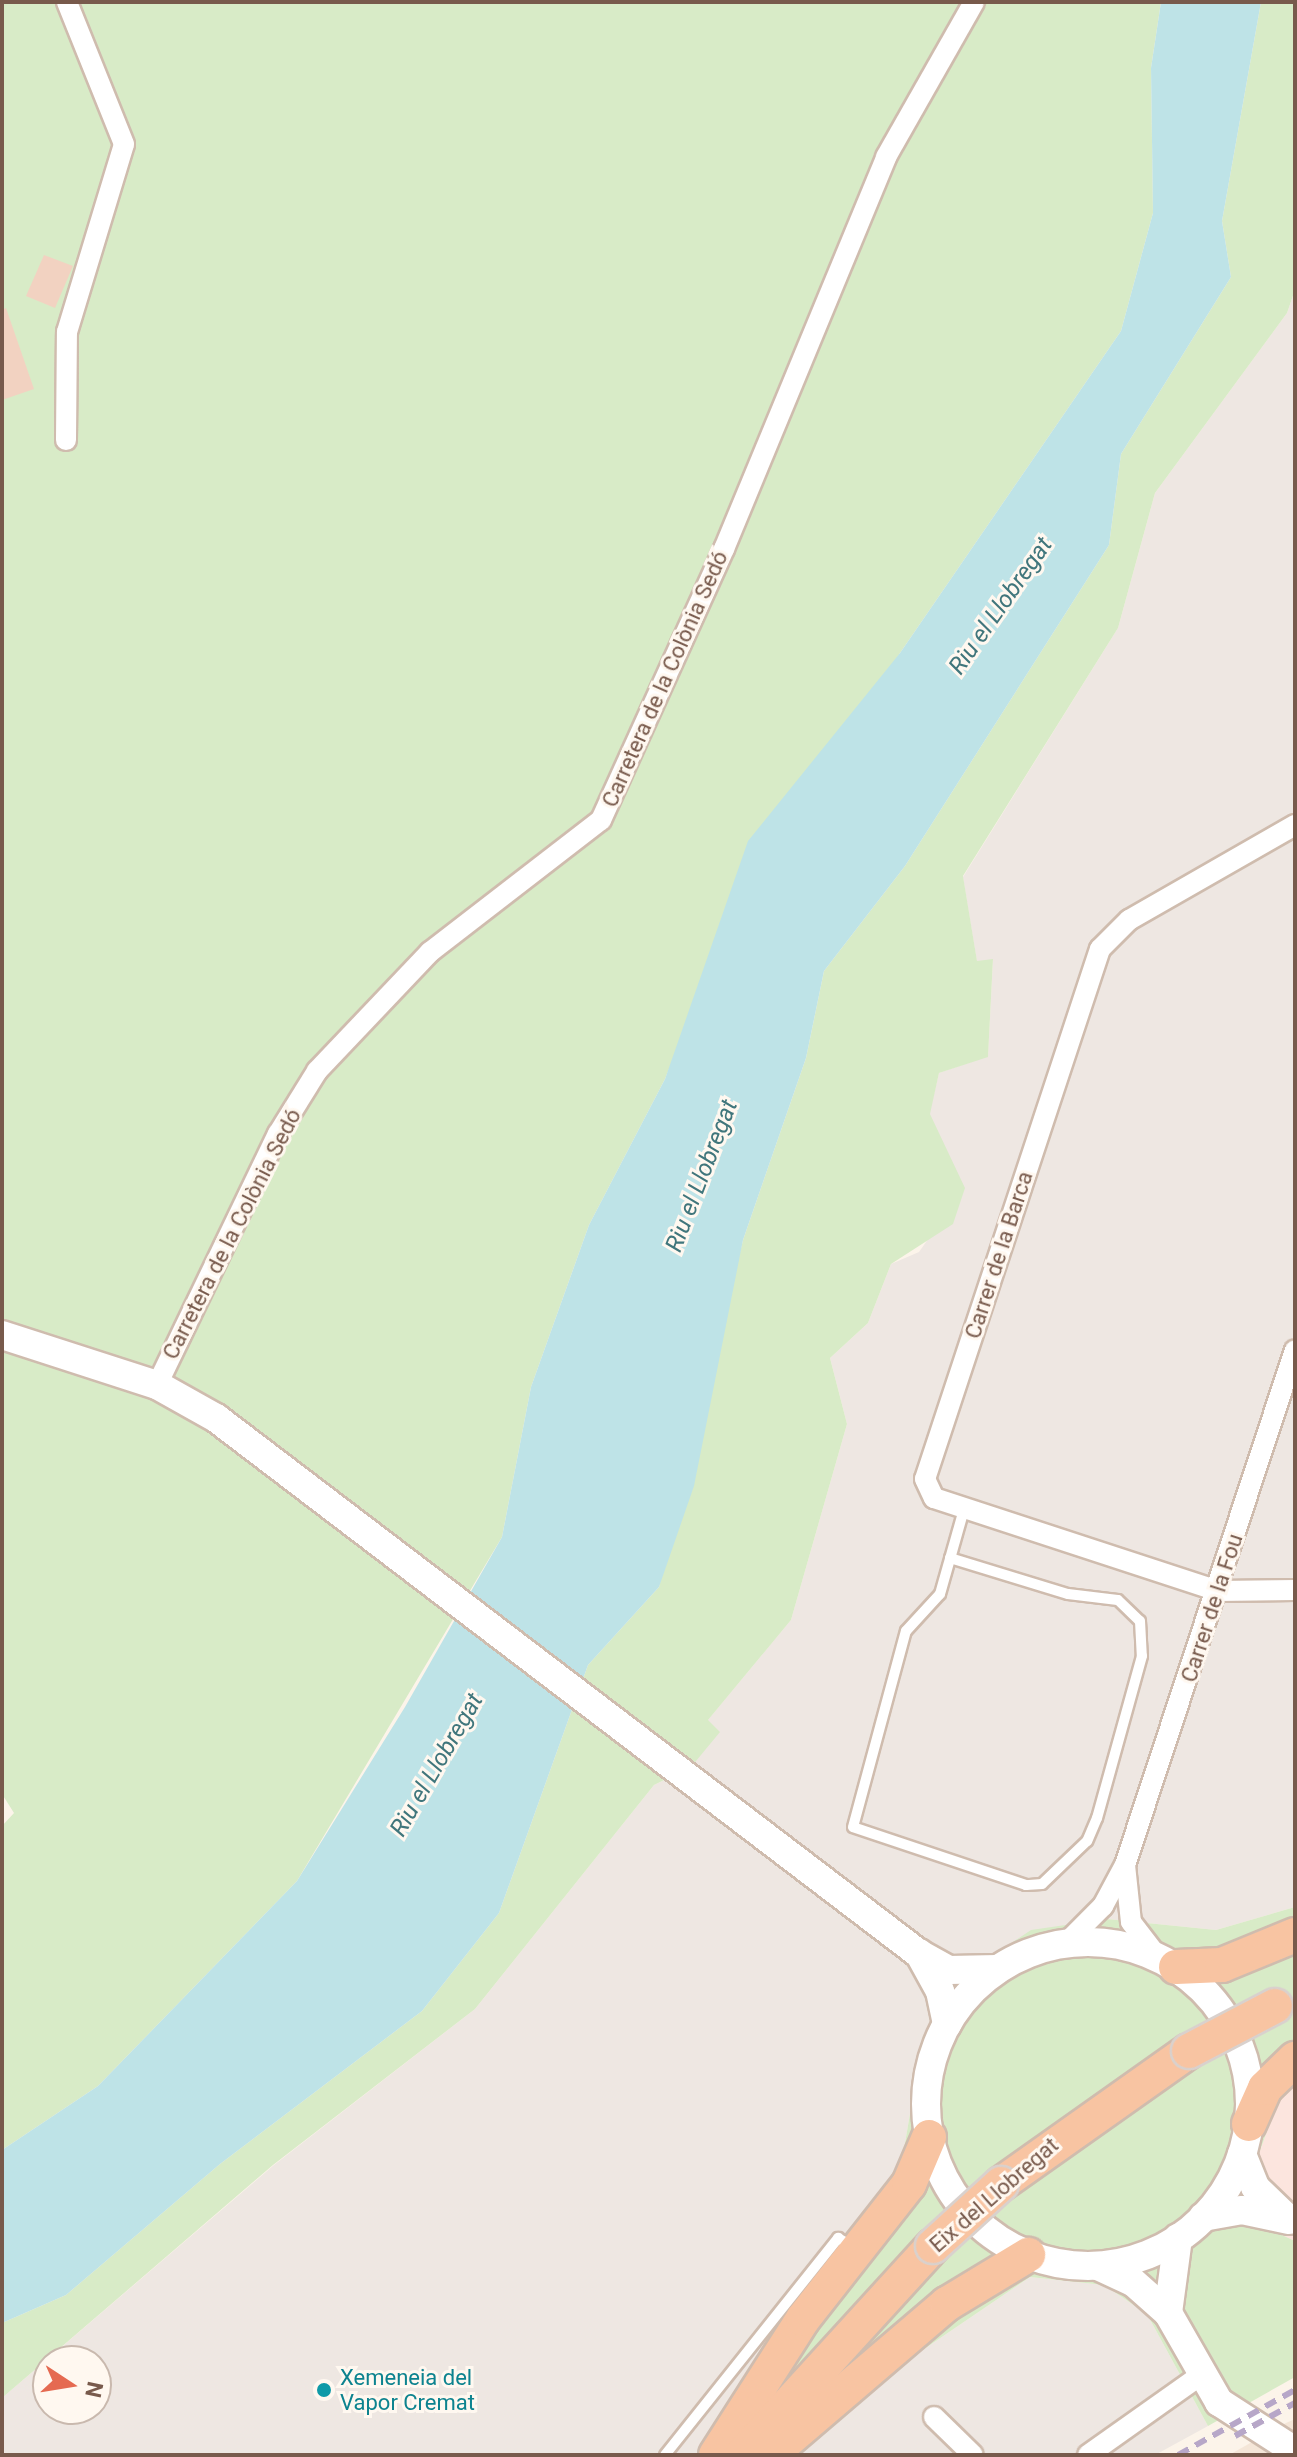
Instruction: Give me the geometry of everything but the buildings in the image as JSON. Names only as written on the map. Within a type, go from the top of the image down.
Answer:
[{"type":"highway","points":[[1167,1962],[1222,1965],[1295,1935]]},
{"type":"highway","name":"Eix del Llobregat","points":[[742,2455],[933,2246],[1001,2184],[1189,2051],[1285,2001]]},
{"type":"highway","points":[[1245,2139],[1265,2088],[1295,2059]]},
{"type":"highway","points":[[716,2455],[856,2248],[909,2184],[929,2137]]},
{"type":"highway","points":[[770,2455],[947,2304],[1028,2255]]},
{"type":"main road","points":[[2,1335],[157,1385],[245,1437],[918,1953],[949,1970],[998,1969],[1067,1942],[1122,1945],[1167,1962],[1204,1990],[1242,2052],[1245,2139],[1255,2187],[1292,2222]]},
{"type":"main road","points":[[918,1953],[940,1991],[947,2024]]},
{"type":"main road","points":[[998,1969],[947,2024],[930,2068],[929,2137],[945,2180],[972,2217],[1028,2255],[1098,2266],[1133,2282],[1168,2313],[1198,2377],[1219,2402],[1295,2451]]},
{"type":"main road","points":[[1098,2266],[1178,2238],[1203,2217],[1245,2139]]},
{"type":"main road","points":[[1203,2217],[1242,2210],[1292,2222]]},
{"type":"main road","points":[[1168,2313],[1178,2238]]},
{"type":"street","points":[[66,440],[67,332],[124,144],[67,2]]},
{"type":"street","name":"Carretera de la Colònia Sedó","points":[[157,1385],[278,1134],[317,1071],[430,952],[601,820],[724,549],[886,157],[974,2]]},
{"type":"street","name":"Carrer de la Barca","points":[[1295,825],[1129,920],[1100,949],[925,1479],[934,1498],[1218,1591],[1295,1590]]},
{"type":"street","name":"Carrer de la Fou","points":[[1067,1942],[1103,1906],[1125,1865],[1218,1591],[1295,1350]]},
{"type":"street","name":"Carrer de la Fou","points":[[1125,1865],[1131,1922],[1167,1962]]},
{"type":"street","points":[[1088,2455],[1198,2377]]},
{"type":"street","points":[[934,2417],[973,2455]]},
{"type":"lane","points":[[950,1558],[1068,1594],[1118,1600],[1131,1608],[1145,1639],[1087,1841],[1042,1884],[1026,1885],[853,1827],[906,1631],[940,1594],[950,1558],[964,1509]]},
{"type":"lane","points":[[665,2455],[838,2238],[856,2248]]},
{"type":"shaded area","points":[[1295,290],[1295,1907],[1216,1930],[1107,1919],[923,2036],[899,2179],[696,2455],[2,2455],[2,2398],[32,2372],[32,2425],[112,2425],[112,2345],[64,2345],[274,2165],[475,2009],[654,1785],[692,1767],[707,1721],[791,1620],[847,1424],[830,1358],[868,1323],[891,1264],[919,1252],[964,1188],[929,1114],[939,1073],[988,1056],[993,960],[977,962],[963,877],[1118,628],[1155,493],[1287,313]]},
{"type":"shaded area","points":[[1295,2079],[1295,2241],[1273,2231],[1256,2162],[1283,2086]]},
{"type":"shaded area","points":[[1030,2277],[1104,2285],[1147,2314],[1208,2426],[1155,2455],[800,2455],[883,2377]]},
{"type":"shaded area","points":[[1295,2419],[1295,2455],[1229,2455],[1286,2423]]},
{"type":"green space","points":[[2,2],[1161,2],[1151,68],[1153,213],[1121,331],[900,653],[710,965],[665,1079],[589,1225],[531,1387],[502,1537],[297,1881],[98,2086],[2,2150],[2,1826],[14,1813],[2,1794]]},
{"type":"green space","points":[[1261,2],[1295,2],[1295,290],[1287,313],[1155,493],[1118,628],[963,876],[977,961],[993,959],[988,1057],[939,1073],[930,1114],[965,1188],[953,1224],[891,1264],[868,1323],[830,1358],[847,1424],[791,1620],[708,1720],[720,1732],[691,1767],[654,1785],[475,2009],[273,2165],[64,2345],[32,2345],[32,2372],[2,2398],[2,2323],[66,2295],[220,2164],[422,2011],[499,1913],[588,1665],[659,1587],[743,1240],[806,1058],[824,971],[905,866],[1109,545],[1121,454],[1231,277],[1222,221]]},
{"type":"green space","points":[[1295,1907],[1295,2079],[1283,2086],[1256,2162],[1273,2231],[1295,2241],[1295,2377],[1208,2426],[1147,2314],[1104,2285],[1030,2277],[883,2377],[800,2455],[696,2455],[899,2179],[923,2036],[954,1981],[1031,1930],[1107,1919],[1216,1930]]},
{"type":"water","name":"Riu el Llobregat","points":[[1161,2],[1261,2],[1222,221],[1231,277],[1121,454],[1109,545],[905,866],[824,971],[806,1058],[743,1240],[694,1486],[659,1587],[588,1665],[499,1913],[422,2011],[220,2164],[66,2295],[2,2323],[2,2150],[98,2086],[297,1881],[405,1707],[502,1537],[531,1387],[589,1225],[665,1079],[748,841],[900,653],[1121,331],[1153,213],[1151,68]]},
{"type":"railway","points":[[1178,2455],[1295,2390]]},
{"type":"railway","points":[[1235,2436],[1295,2403]]},
{"type":"place","name":"Xemeneia del Vapor Cremat","points":[[324,2390]]}]
